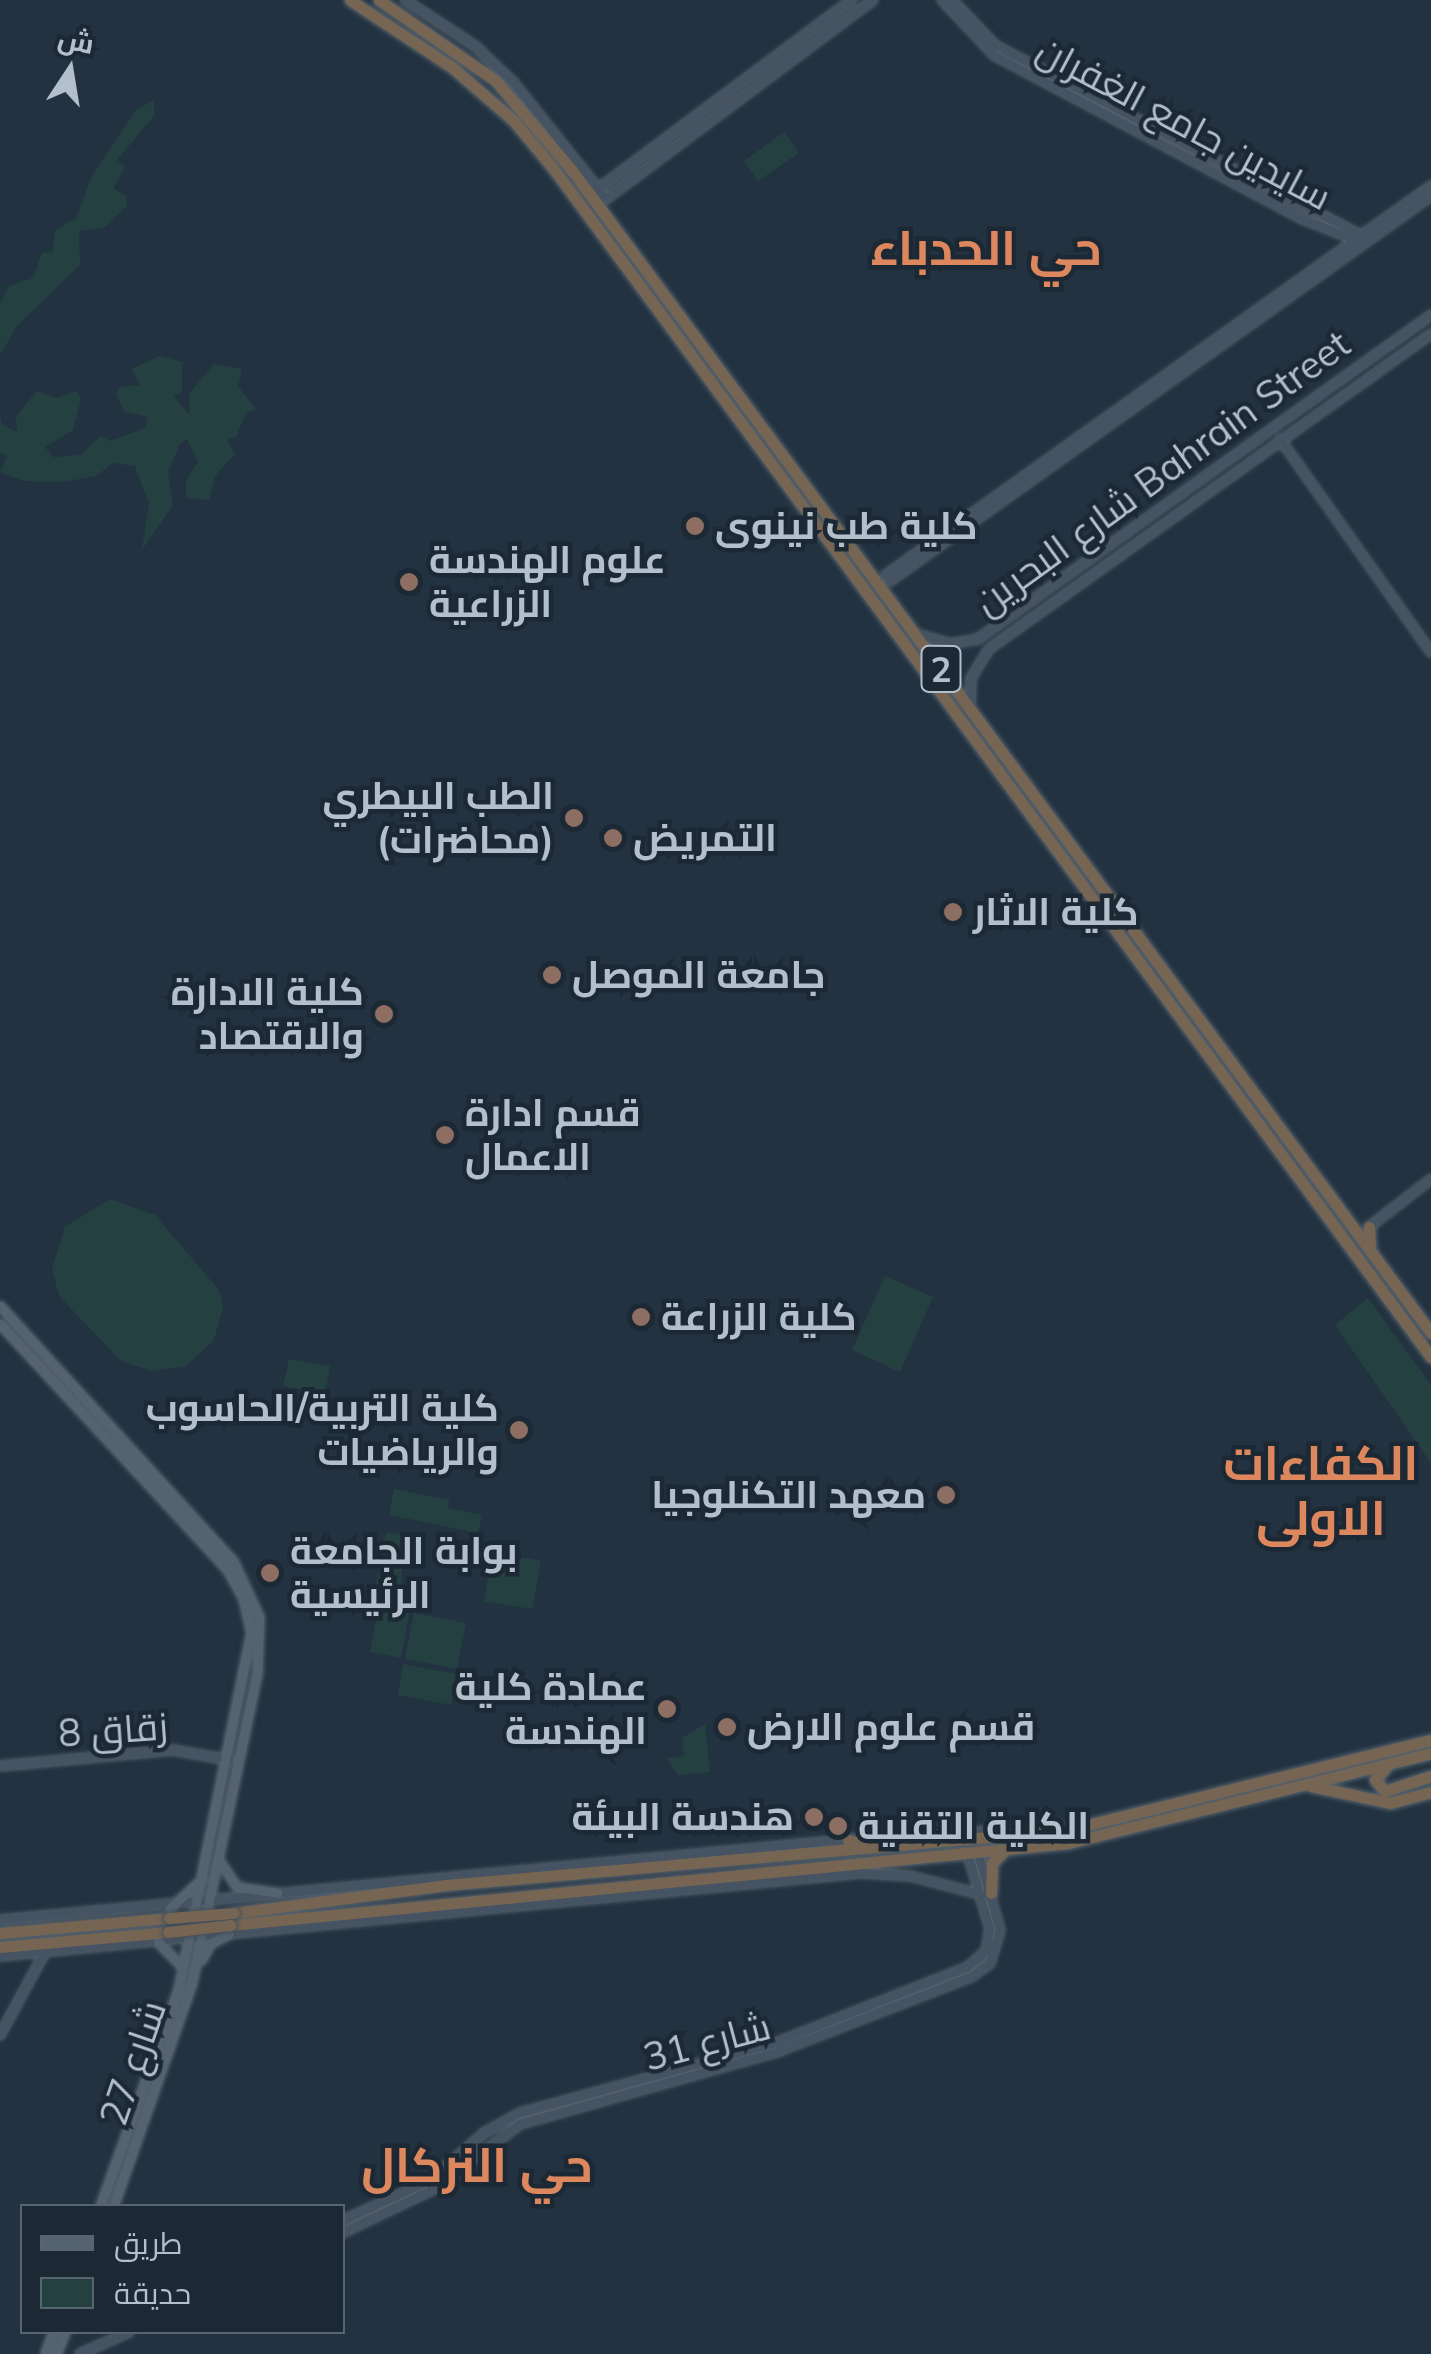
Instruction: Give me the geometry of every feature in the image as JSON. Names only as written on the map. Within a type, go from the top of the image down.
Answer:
[{"type":"highway","name":"2","points":[[350,0],[441,58],[541,154],[726,392],[782,445],[904,610],[915,634],[1020,767],[1116,920],[1281,1164],[1416,1347],[1431,1357]]},
{"type":"highway","name":"2","points":[[379,0],[450,45],[496,81],[548,131],[651,275],[886,630],[1033,828],[1116,920],[1345,1205],[1431,1333]]},
{"type":"highway","points":[[441,58],[450,45]]},
{"type":"highway","points":[[650,256],[651,275]]},
{"type":"highway","points":[[1369,1227],[1377,1251]]},
{"type":"highway","points":[[231,1924],[554,1876],[1021,1836],[1160,1812],[1431,1738]]},
{"type":"highway","points":[[0,1934],[169,1919],[231,1924],[1007,1850],[1114,1835],[1431,1753]]},
{"type":"highway","points":[[1411,1757],[1380,1770],[1378,1788],[1393,1791],[1431,1776]]},
{"type":"highway","points":[[1292,1789],[1322,1786],[1390,1803],[1431,1792]]},
{"type":"highway","points":[[848,1840],[883,1849]]},
{"type":"highway","points":[[988,1899],[992,1863],[1007,1850]]},
{"type":"highway","points":[[528,1869],[554,1876]]},
{"type":"highway","points":[[0,1947],[169,1919]]},
{"type":"main road","points":[[0,1306],[227,1569],[243,1598],[250,1653],[198,1904],[196,1937]]},
{"type":"main road","points":[[0,1324],[233,1561],[259,1617],[257,1673],[220,1860],[210,1903],[196,1937]]},
{"type":"main road","points":[[220,1860],[237,1887],[278,1893]]},
{"type":"main road","points":[[169,1919],[204,1877]]},
{"type":"main road","points":[[190,1986],[206,1949],[231,1924]]},
{"type":"main road","name":"شارع 27","points":[[101,2204],[152,2076],[196,1937]]},
{"type":"main road","name":"شارع 27","points":[[114,2204],[190,1986],[196,1937]]},
{"type":"main road","points":[[158,1942],[183,1970]]},
{"type":"street","points":[[341,0],[374,15]]},
{"type":"street","points":[[405,0],[475,46],[606,199],[871,1]]},
{"type":"street","points":[[598,189],[852,0]]},
{"type":"street","name":"سايدين جامع الغفران","points":[[942,0],[994,55],[1303,220],[1363,241]]},
{"type":"street","name":"سايدين جامع الغفران","points":[[952,0],[996,46],[1363,241]]},
{"type":"street","points":[[1363,241],[1431,186]]},
{"type":"street","points":[[888,578],[1431,196]]},
{"type":"street","name":"شارع البحرين Bahrain Street","points":[[915,634],[950,644],[978,639],[1431,316]]},
{"type":"street","points":[[1403,334],[1412,347]]},
{"type":"street","name":"شارع البحرين Bahrain Street","points":[[970,708],[972,678],[989,649],[1431,334]]},
{"type":"street","points":[[1280,439],[1431,652]]},
{"type":"street","points":[[1369,1227],[1431,1179]]},
{"type":"street","name":"زقاق 8","points":[[0,1766],[174,1750],[229,1760]]},
{"type":"street","points":[[0,1920],[169,1919],[198,1904],[278,1893],[966,1829],[1021,1836]]},
{"type":"street","name":"شارع 31","points":[[345,2231],[433,2184],[484,2133],[520,2113],[776,2044],[943,1983],[986,1960],[988,1899],[973,1854]]},
{"type":"street","points":[[847,1868],[910,1876],[988,1899]]},
{"type":"street","points":[[0,1956],[196,1937],[231,1924]]},
{"type":"street","points":[[0,2036],[45,1952]]},
{"type":"street","name":"شارع 31","points":[[345,2220],[433,2184]]},
{"type":"street","points":[[80,2354],[125,2334]]},
{"type":"green space","points":[[154,100],[154,116],[117,160],[125,167],[113,189],[126,195],[127,206],[105,227],[79,231],[80,265],[17,326],[0,355],[0,304],[9,286],[33,278],[42,253],[53,251],[55,230],[76,218],[93,174],[136,110]]},
{"type":"green space","points":[[784,132],[799,153],[758,181],[744,161]]},
{"type":"green space","points":[[159,356],[182,362],[182,392],[174,396],[190,416],[189,394],[214,364],[242,369],[238,386],[256,410],[246,413],[236,437],[227,440],[235,454],[215,476],[209,500],[186,498],[186,481],[198,462],[187,439],[180,444],[168,472],[173,505],[142,550],[149,504],[135,466],[113,463],[96,476],[63,482],[23,481],[0,472],[7,456],[0,453],[0,415],[2,424],[17,432],[16,416],[37,391],[56,398],[77,391],[81,398],[73,430],[45,447],[53,457],[80,455],[101,436],[110,441],[145,428],[148,417],[125,412],[116,395],[119,387],[140,385],[132,369]]},
{"type":"green space","points":[[110,1199],[155,1215],[219,1290],[223,1307],[214,1340],[186,1366],[151,1371],[121,1361],[59,1296],[52,1268],[65,1227]]},
{"type":"green space","points":[[885,1276],[933,1297],[900,1372],[852,1350]]},
{"type":"green space","points":[[1368,1298],[1431,1385],[1431,1463],[1335,1325]]},
{"type":"green space","points":[[289,1359],[330,1366],[325,1394],[283,1386]]},
{"type":"green space","points":[[394,1489],[449,1500],[448,1508],[482,1515],[478,1533],[389,1515]]},
{"type":"green space","points":[[386,1532],[403,1535],[401,1594],[375,1588]]},
{"type":"green space","points":[[492,1552],[541,1561],[532,1609],[484,1601]]},
{"type":"green space","points":[[378,1607],[409,1613],[401,1658],[370,1652]]},
{"type":"green space","points":[[414,1613],[466,1623],[457,1669],[405,1659]]},
{"type":"green space","points":[[403,1664],[456,1674],[451,1705],[398,1695]]},
{"type":"green space","points":[[705,1724],[710,1772],[678,1775],[666,1758],[684,1756],[682,1738]]},
{"type":"place","name":"كلية طب نينوى","points":[[695,526]]},
{"type":"place","name":"علوم الهندسة الزراعية","points":[[409,582]]},
{"type":"place","name":"الطب البيطري (محاضرات)","points":[[574,818]]},
{"type":"place","name":"التمريض","points":[[613,838]]},
{"type":"place","name":"كلية الاثار","points":[[953,912]]},
{"type":"place","name":"جامعة الموصل","points":[[552,975]]},
{"type":"place","name":"كلية الادارة والاقتصاد","points":[[384,1014]]},
{"type":"place","name":"قسم ادارة الاعمال","points":[[445,1135]]},
{"type":"place","name":"كلية الزراعة","points":[[641,1317]]},
{"type":"place","name":"كلية التربية/الحاسوب والرياضيات","points":[[519,1430]]},
{"type":"place","name":"معهد التكنلوجيا","points":[[946,1495]]},
{"type":"place","name":"بوابة الجامعة الرئيسية","points":[[270,1573]]},
{"type":"place","name":"عمادة كلية الهندسة","points":[[667,1709]]},
{"type":"place","name":"قسم علوم الارض","points":[[727,1727]]},
{"type":"place","name":"هندسة البيئة","points":[[814,1817]]},
{"type":"place","name":"الكلية التقنية","points":[[838,1826]]},
{"type":"district","name":"حي الحدباء","points":[[986,248]]},
{"type":"district","name":"الكفاءات الاولى","points":[[1321,1490]]},
{"type":"district","name":"حي النركال","points":[[477,2165]]}]
